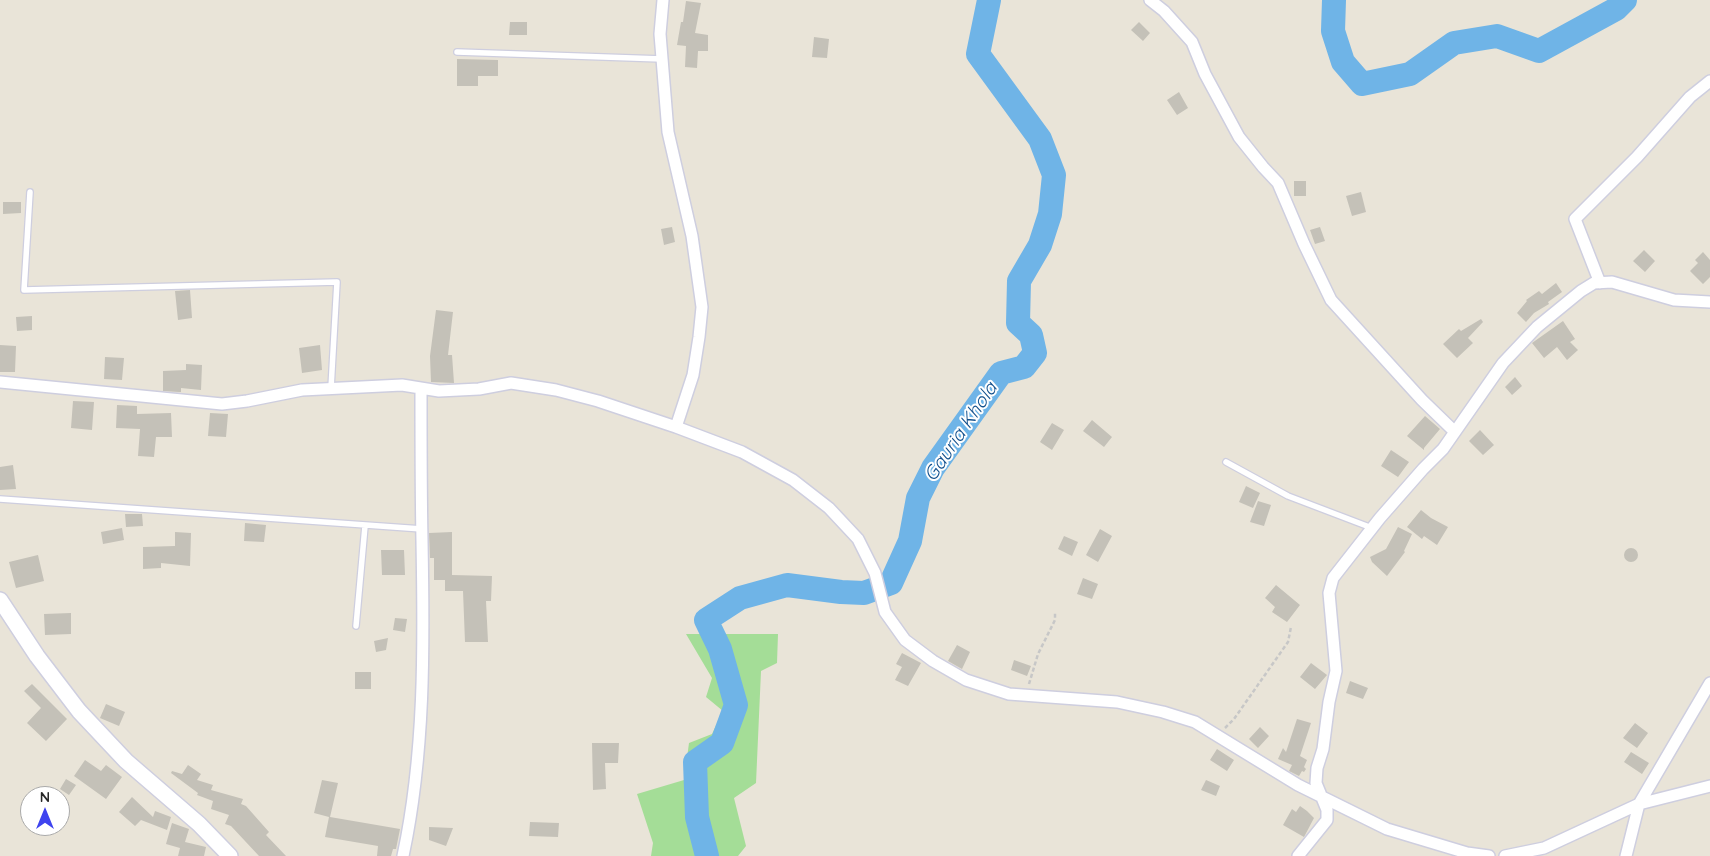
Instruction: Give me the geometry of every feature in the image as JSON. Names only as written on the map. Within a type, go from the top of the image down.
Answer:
[{"type":"street","points":[[663,0],[660,34],[668,132],[692,236],[702,307],[693,375],[676,427]]},
{"type":"street","points":[[1150,0],[1164,11],[1192,42],[1205,74],[1239,136],[1278,183],[1331,300],[1416,393],[1455,432]]},
{"type":"street","points":[[1600,283],[1575,219],[1637,157],[1690,97],[1710,81]]},
{"type":"street","points":[[1298,856],[1328,820],[1328,810],[1316,783],[1317,768],[1323,749],[1329,702],[1336,671],[1329,593],[1333,578],[1372,528],[1423,469],[1443,449],[1503,363],[1537,327],[1581,291],[1594,283],[1619,284],[1674,300],[1710,302]]},
{"type":"street","points":[[0,382],[222,404],[302,390],[402,385],[440,391],[463,390],[511,383],[556,390],[598,401],[676,427],[742,452],[793,480],[829,508],[858,539],[875,573],[885,612],[904,640],[933,661],[966,680],[1009,694],[1117,702],[1195,722],[1324,798],[1387,829],[1467,853],[1489,856]]},
{"type":"street","points":[[403,856],[416,769],[422,690],[424,624],[421,389]]},
{"type":"street","points":[[0,600],[36,656],[79,712],[126,761],[199,824],[230,856]]},
{"type":"street","points":[[1626,856],[1639,804],[1710,683]]},
{"type":"street","points":[[1505,856],[1544,848],[1639,804],[1710,786]]},
{"type":"lane","points":[[456,52],[662,59]]},
{"type":"lane","points":[[30,192],[24,290],[337,282],[331,388]]},
{"type":"lane","points":[[1226,462],[1288,496],[1372,528]]},
{"type":"lane","points":[[0,499],[422,529]]},
{"type":"lane","points":[[356,626],[365,526]]},
{"type":"path","points":[[1025,695],[1038,654],[1055,620],[1055,613]]},
{"type":"path","points":[[1218,736],[1234,719],[1288,642],[1291,627]]},
{"type":"green space","points":[[686,634],[778,634],[777,663],[761,671],[756,783],[734,798],[746,846],[738,856],[651,856],[653,843],[637,794],[684,780],[689,743],[712,734],[723,711],[706,697],[712,678]]},
{"type":"building","points":[[686,1],[701,3],[695,33],[708,35],[708,51],[698,51],[697,68],[685,67],[686,46],[677,45]]},
{"type":"building","points":[[510,22],[527,22],[527,35],[509,35]]},
{"type":"building","points":[[1139,22],[1150,33],[1143,41],[1131,30]]},
{"type":"building","points":[[814,37],[829,39],[827,58],[812,57]]},
{"type":"building","points":[[457,59],[498,60],[498,76],[478,76],[478,86],[457,86]]},
{"type":"building","points":[[1179,92],[1188,108],[1177,115],[1167,100]]},
{"type":"building","points":[[1294,181],[1306,181],[1306,196],[1294,196]]},
{"type":"building","points":[[1361,192],[1366,212],[1352,216],[1346,196]]},
{"type":"building","points":[[3,202],[21,202],[21,213],[3,214]]},
{"type":"building","points":[[672,227],[675,242],[664,245],[661,229]]},
{"type":"building","points":[[1320,227],[1325,241],[1315,244],[1310,230]]},
{"type":"building","points":[[1644,250],[1655,261],[1645,272],[1633,261]]},
{"type":"building","points":[[1703,252],[1710,260],[1710,277],[1703,284],[1690,271],[1698,263],[1695,260]]},
{"type":"building","points":[[1556,283],[1562,292],[1548,302],[1549,304],[1534,313],[1526,322],[1517,313],[1526,300],[1539,291],[1542,294]]},
{"type":"building","points":[[190,290],[192,318],[178,320],[175,291]]},
{"type":"building","points":[[436,310],[453,312],[448,355],[452,355],[454,383],[431,382],[430,356]]},
{"type":"building","points":[[32,316],[32,330],[17,331],[16,317]]},
{"type":"building","points":[[1481,319],[1483,322],[1468,338],[1473,343],[1457,358],[1443,344],[1459,329],[1461,331]]},
{"type":"building","points":[[1563,321],[1575,339],[1570,342],[1578,350],[1567,360],[1557,347],[1544,358],[1532,343]]},
{"type":"building","points":[[0,345],[16,346],[15,372],[0,372]]},
{"type":"building","points":[[320,345],[322,370],[302,373],[299,348]]},
{"type":"building","points":[[105,357],[124,358],[122,380],[104,379]]},
{"type":"building","points":[[186,364],[202,365],[201,390],[181,388],[181,392],[163,391],[163,371],[186,370]]},
{"type":"building","points":[[1515,377],[1522,386],[1512,395],[1505,387]]},
{"type":"building","points":[[73,401],[94,402],[92,430],[71,428]]},
{"type":"building","points":[[117,405],[137,406],[137,414],[171,413],[172,437],[156,437],[154,457],[138,456],[140,429],[116,428]]},
{"type":"building","points":[[210,413],[228,414],[226,437],[208,436]]},
{"type":"building","points":[[1425,416],[1440,429],[1424,450],[1407,436]]},
{"type":"building","points":[[1092,420],[1112,437],[1104,447],[1083,431]]},
{"type":"building","points":[[1052,423],[1064,430],[1052,450],[1040,442]]},
{"type":"building","points":[[1480,430],[1494,445],[1483,455],[1469,441]]},
{"type":"building","points":[[1391,450],[1409,462],[1398,477],[1381,466]]},
{"type":"building","points":[[13,465],[16,489],[0,490],[0,467]]},
{"type":"building","points":[[1246,486],[1260,493],[1253,508],[1239,502]]},
{"type":"building","points":[[1258,501],[1271,505],[1264,526],[1250,522]]},
{"type":"building","points":[[1421,510],[1448,527],[1437,545],[1424,536],[1422,539],[1407,527]]},
{"type":"building","points":[[125,514],[142,514],[143,526],[126,527]]},
{"type":"building","points":[[245,523],[266,525],[264,542],[244,541]]},
{"type":"building","points":[[1398,527],[1412,534],[1405,552],[1387,576],[1372,562],[1370,557],[1386,549]]},
{"type":"building","points":[[122,528],[124,540],[103,544],[101,532]]},
{"type":"building","points":[[1100,529],[1112,536],[1098,562],[1086,555]]},
{"type":"building","points":[[175,532],[191,533],[190,566],[161,563],[161,568],[143,569],[143,547],[175,546]]},
{"type":"building","points":[[452,532],[452,575],[492,576],[491,601],[486,601],[488,642],[465,642],[463,591],[445,591],[445,580],[434,580],[434,558],[430,558],[429,533]]},
{"type":"building","points":[[1064,536],[1078,542],[1072,556],[1058,549]]},
{"type":"building","points":[[1631,548],[1636,550],[1638,555],[1636,560],[1631,562],[1626,560],[1624,555],[1626,550]]},
{"type":"building","points":[[381,550],[404,550],[405,575],[382,575]]},
{"type":"building","points":[[38,555],[44,581],[16,588],[9,562]]},
{"type":"building","points":[[1083,578],[1098,584],[1092,599],[1077,594]]},
{"type":"building","points":[[1276,585],[1300,605],[1287,622],[1272,612],[1275,607],[1265,598]]},
{"type":"building","points":[[71,613],[71,634],[45,635],[44,614]]},
{"type":"building","points":[[395,618],[407,619],[405,632],[393,630]]},
{"type":"building","points":[[388,638],[386,650],[376,652],[374,641]]},
{"type":"building","points":[[957,645],[970,652],[962,669],[948,661]]},
{"type":"building","points":[[902,653],[921,663],[908,686],[895,680],[902,667],[896,664]]},
{"type":"building","points":[[1014,660],[1031,666],[1027,676],[1011,670]]},
{"type":"building","points":[[1311,663],[1327,675],[1315,689],[1300,677]]},
{"type":"building","points":[[355,672],[371,672],[371,689],[355,689]]},
{"type":"building","points":[[1350,681],[1368,688],[1363,699],[1346,693]]},
{"type":"building","points":[[32,684],[67,719],[46,741],[27,723],[41,708],[24,691]]},
{"type":"building","points":[[106,704],[125,712],[119,726],[100,718]]},
{"type":"building","points":[[1297,719],[1311,723],[1300,756],[1307,760],[1304,767],[1306,769],[1299,776],[1289,771],[1292,765],[1278,759],[1283,748],[1286,752]]},
{"type":"building","points":[[1635,723],[1648,733],[1637,748],[1623,738]]},
{"type":"building","points":[[1260,727],[1269,736],[1258,748],[1249,739]]},
{"type":"building","points":[[592,743],[619,743],[618,763],[605,763],[606,789],[593,790]]},
{"type":"building","points":[[1217,749],[1234,760],[1227,771],[1210,760]]},
{"type":"building","points":[[1631,752],[1649,763],[1642,774],[1624,762]]},
{"type":"building","points":[[85,760],[101,771],[106,765],[122,777],[106,799],[74,776]]},
{"type":"building","points":[[188,765],[201,774],[197,780],[213,785],[211,790],[243,799],[241,804],[246,806],[269,832],[266,835],[286,856],[259,856],[231,826],[225,824],[229,815],[211,809],[213,801],[197,795],[198,793],[171,773],[172,771],[182,774]]},
{"type":"building","points":[[66,779],[76,785],[70,794],[70,786],[62,786]]},
{"type":"building","points":[[322,780],[338,783],[330,817],[400,829],[396,849],[393,849],[391,856],[377,856],[378,846],[325,837],[329,817],[314,813]]},
{"type":"building","points":[[1206,780],[1220,786],[1216,796],[1201,790]]},
{"type":"building","points":[[132,797],[153,817],[155,811],[171,817],[167,830],[141,820],[135,826],[119,812]]},
{"type":"building","points":[[1300,806],[1314,818],[1304,837],[1283,825],[1292,809],[1296,812]]},
{"type":"building","points":[[530,822],[559,823],[558,837],[529,836]]},
{"type":"building","points":[[172,823],[189,829],[185,842],[206,847],[204,856],[178,856],[180,848],[166,844]]},
{"type":"building","points":[[429,827],[453,828],[446,846],[429,840]]},
{"type":"waterway","name":"Gauria Khola","points":[[707,856],[697,817],[695,762],[722,743],[736,705],[720,649],[706,620],[740,598],[787,585],[864,593],[891,583],[910,541],[918,498],[933,468],[1001,373],[1024,367],[1035,353],[1031,335],[1018,323],[1019,281],[1040,245],[1050,214],[1054,175],[1040,139],[978,54],[989,0]]},
{"type":"waterway","name":"Gauria Khola","points":[[1334,0],[1333,31],[1343,62],[1362,84],[1410,74],[1454,43],[1497,36],[1539,51],[1616,9],[1625,0]]}]
